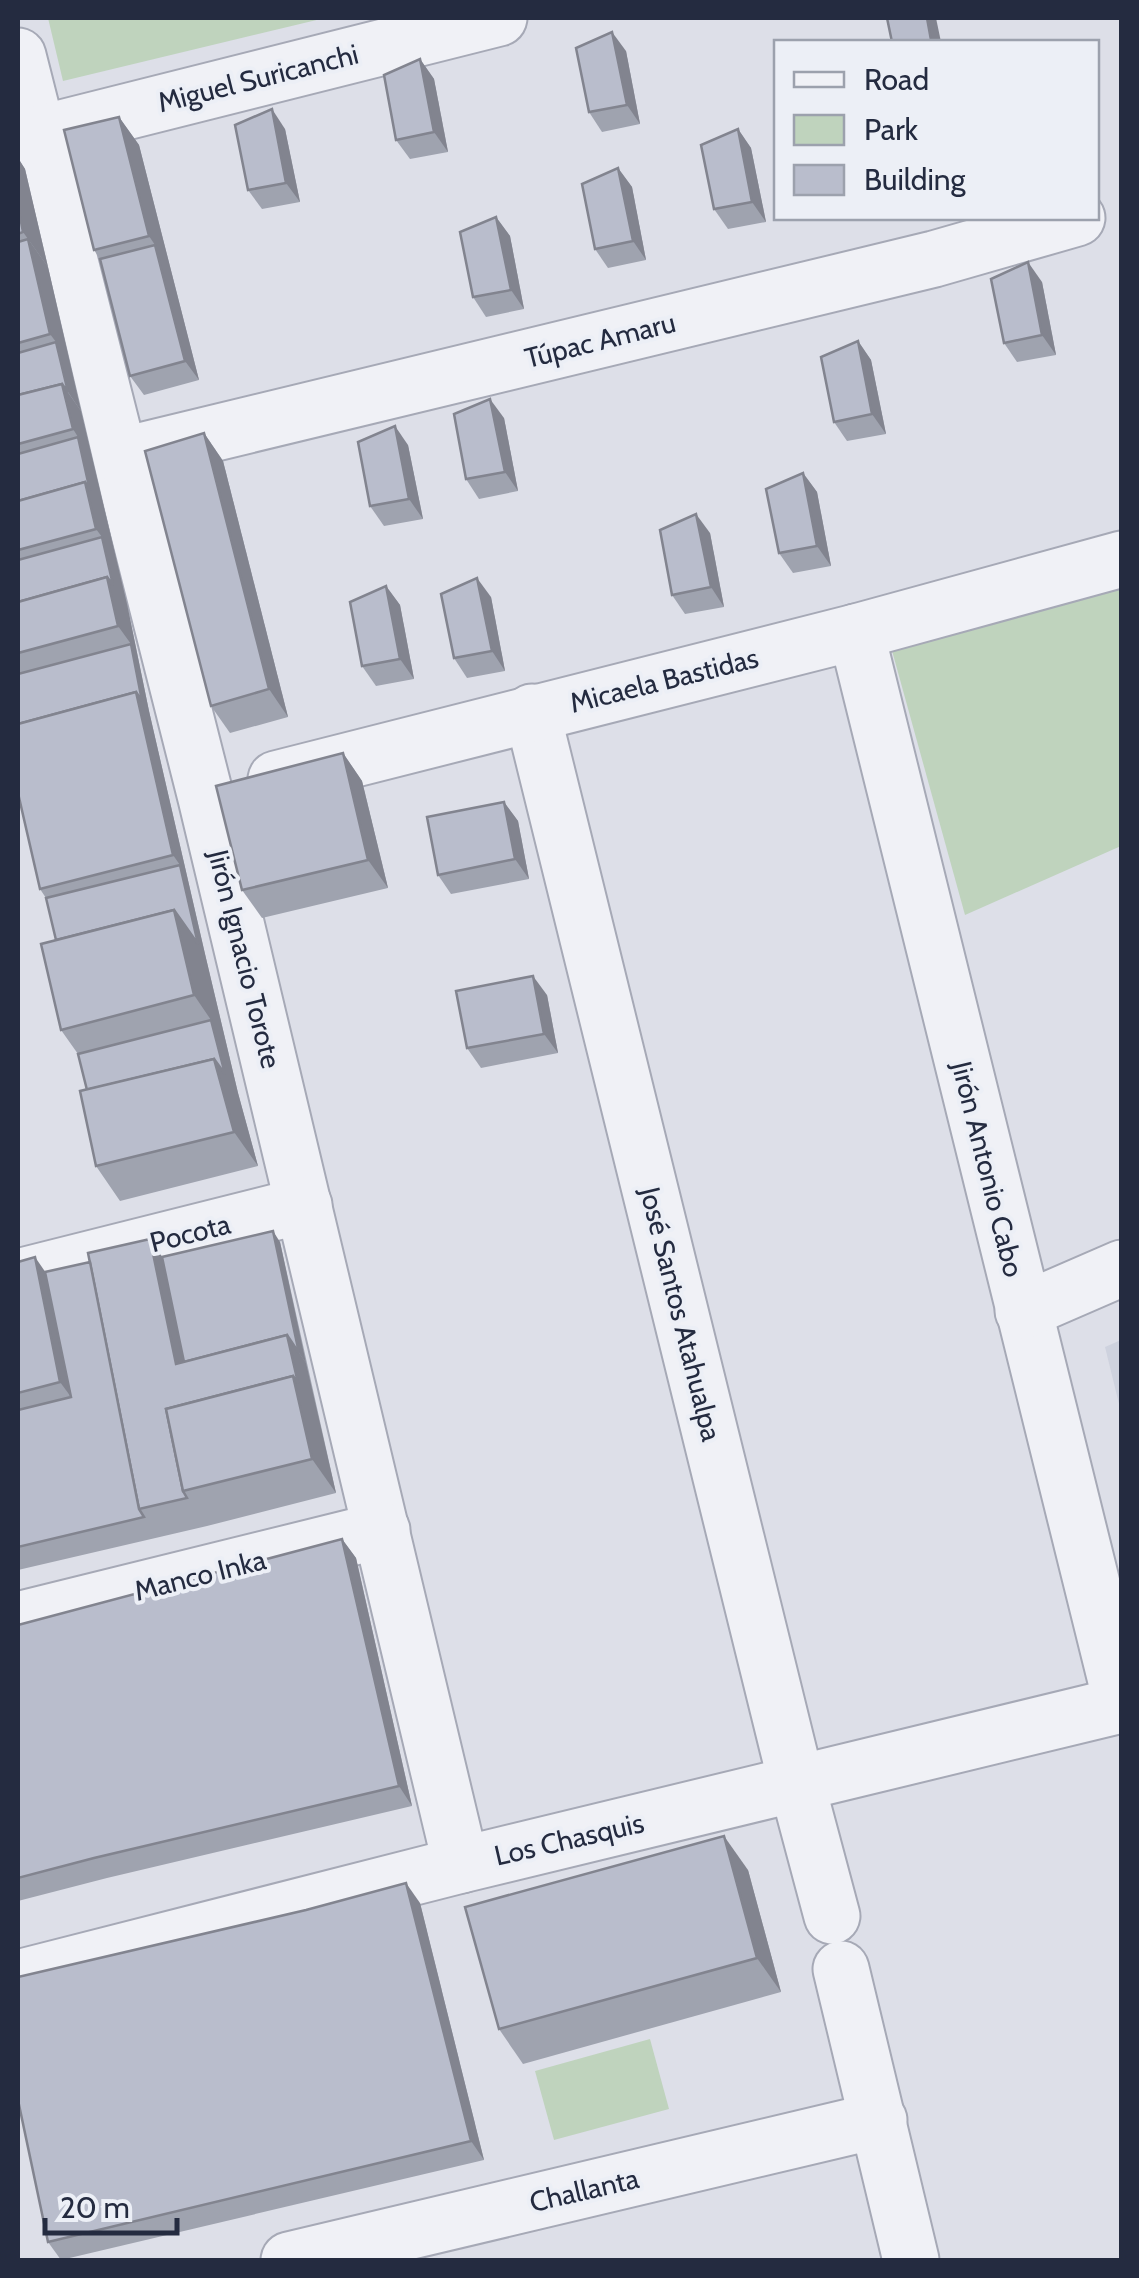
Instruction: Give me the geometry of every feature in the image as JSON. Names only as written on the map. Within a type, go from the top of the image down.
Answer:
[{"type":"street","name":"Miguel Suricanchi","points":[[27,137],[378,32],[499,18]]},
{"type":"street","name":"Jirón Ignacio Torote","points":[[18,56],[27,137],[120,456],[462,1864]]},
{"type":"street","name":"Túpac Amaru","points":[[120,456],[915,264],[1070,220]]},
{"type":"street","name":"Micaela Bastidas","points":[[206,798],[1122,560]]},
{"type":"street","name":"Jirón Antonio Cabo","points":[[856,632],[1120,1691]]},
{"type":"street","name":"José Santos Atahualpa","points":[[532,712],[796,1785],[832,1916]]},
{"type":"street","name":"Pocota","points":[[18,1277],[304,1205]]},
{"type":"street","points":[[1024,1311],[1122,1268]]},
{"type":"street","name":"Manco Inka","points":[[18,1620],[382,1530]]},
{"type":"street","name":"Los Chasquis","points":[[18,1978],[462,1864],[796,1785],[1120,1691]]},
{"type":"street","points":[[841,1969],[911,2260]]},
{"type":"street","name":"Challanta","points":[[289,2260],[878,2120]]},
{"type":"shaded area","points":[[1121,1340],[1121,1412],[1105,1347]]},
{"type":"green space","points":[[48,18],[325,18],[63,81]]},
{"type":"green space","points":[[1121,586],[1121,846],[965,915],[891,647]]},
{"type":"green space","points":[[650,2039],[669,2109],[554,2140],[535,2071]]},
{"type":"building","points":[[887,18],[927,18],[931,40],[892,40]]},
{"type":"building","points":[[612,32],[627,105],[589,112],[576,48]]},
{"type":"building","points":[[420,59],[434,132],[396,140],[384,75]]},
{"type":"building","points":[[272,109],[286,183],[248,190],[235,125]]},
{"type":"building","points":[[119,117],[149,236],[94,250],[64,130]]},
{"type":"building","points":[[738,129],[752,202],[714,209],[701,145]]},
{"type":"building","points":[[618,168],[633,241],[595,249],[582,184]]},
{"type":"building","points":[[18,206],[23,232],[18,234]]},
{"type":"building","points":[[496,217],[511,290],[473,297],[460,232]]},
{"type":"building","points":[[28,239],[50,334],[18,343],[18,242]]},
{"type":"building","points":[[155,245],[185,361],[130,376],[100,259]]},
{"type":"building","points":[[1028,262],[1042,335],[1004,343],[991,279]]},
{"type":"building","points":[[858,341],[872,414],[834,422],[821,357]]},
{"type":"building","points":[[56,342],[68,392],[62,384],[18,395],[18,353]]},
{"type":"building","points":[[62,384],[73,429],[18,444],[18,395]]},
{"type":"building","points":[[490,399],[505,472],[466,479],[454,414]]},
{"type":"building","points":[[395,426],[409,499],[370,506],[358,442]]},
{"type":"building","points":[[204,433],[269,689],[211,706],[145,451]]},
{"type":"building","points":[[78,437],[90,491],[85,482],[18,501],[18,454]]},
{"type":"building","points":[[803,473],[817,546],[779,553],[766,489]]},
{"type":"building","points":[[85,482],[96,529],[18,550],[18,501]]},
{"type":"building","points":[[696,514],[711,587],[672,595],[660,530]]},
{"type":"building","points":[[102,537],[113,585],[107,577],[18,602],[18,560]]},
{"type":"building","points":[[107,577],[118,626],[18,653],[18,602]]},
{"type":"building","points":[[477,578],[492,651],[454,658],[441,594]]},
{"type":"building","points":[[386,586],[400,659],[362,666],[350,602]]},
{"type":"building","points":[[131,644],[142,701],[136,692],[18,724],[18,674]]},
{"type":"building","points":[[136,692],[173,855],[40,889],[18,793],[18,724]]},
{"type":"building","points":[[343,753],[368,860],[242,890],[216,786]]},
{"type":"building","points":[[504,802],[515,859],[438,875],[427,817]]},
{"type":"building","points":[[180,865],[198,944],[174,910],[56,940],[46,898]]},
{"type":"building","points":[[174,910],[194,995],[61,1030],[41,944]]},
{"type":"building","points":[[533,976],[544,1034],[467,1048],[456,991]]},
{"type":"building","points":[[211,1020],[225,1074],[214,1059],[87,1090],[78,1054]]},
{"type":"building","points":[[214,1059],[234,1132],[96,1166],[80,1091]]},
{"type":"building","points":[[273,1231],[299,1353],[287,1335],[184,1362],[162,1257]]},
{"type":"building","points":[[150,1239],[176,1364],[287,1335],[298,1383],[293,1376],[166,1409],[187,1498],[139,1509],[88,1253]]},
{"type":"building","points":[[35,1257],[60,1382],[18,1393],[18,1262]]},
{"type":"building","points":[[90,1262],[139,1509],[144,1517],[18,1547],[18,1410],[71,1397],[45,1272]]},
{"type":"building","points":[[293,1376],[312,1459],[183,1491],[166,1409]]},
{"type":"building","points":[[342,1539],[399,1786],[18,1878],[18,1625]]},
{"type":"building","points":[[724,1836],[757,1958],[499,2029],[465,1907]]},
{"type":"building","points":[[406,1883],[471,2141],[48,2242],[18,2100],[18,1977]]}]
